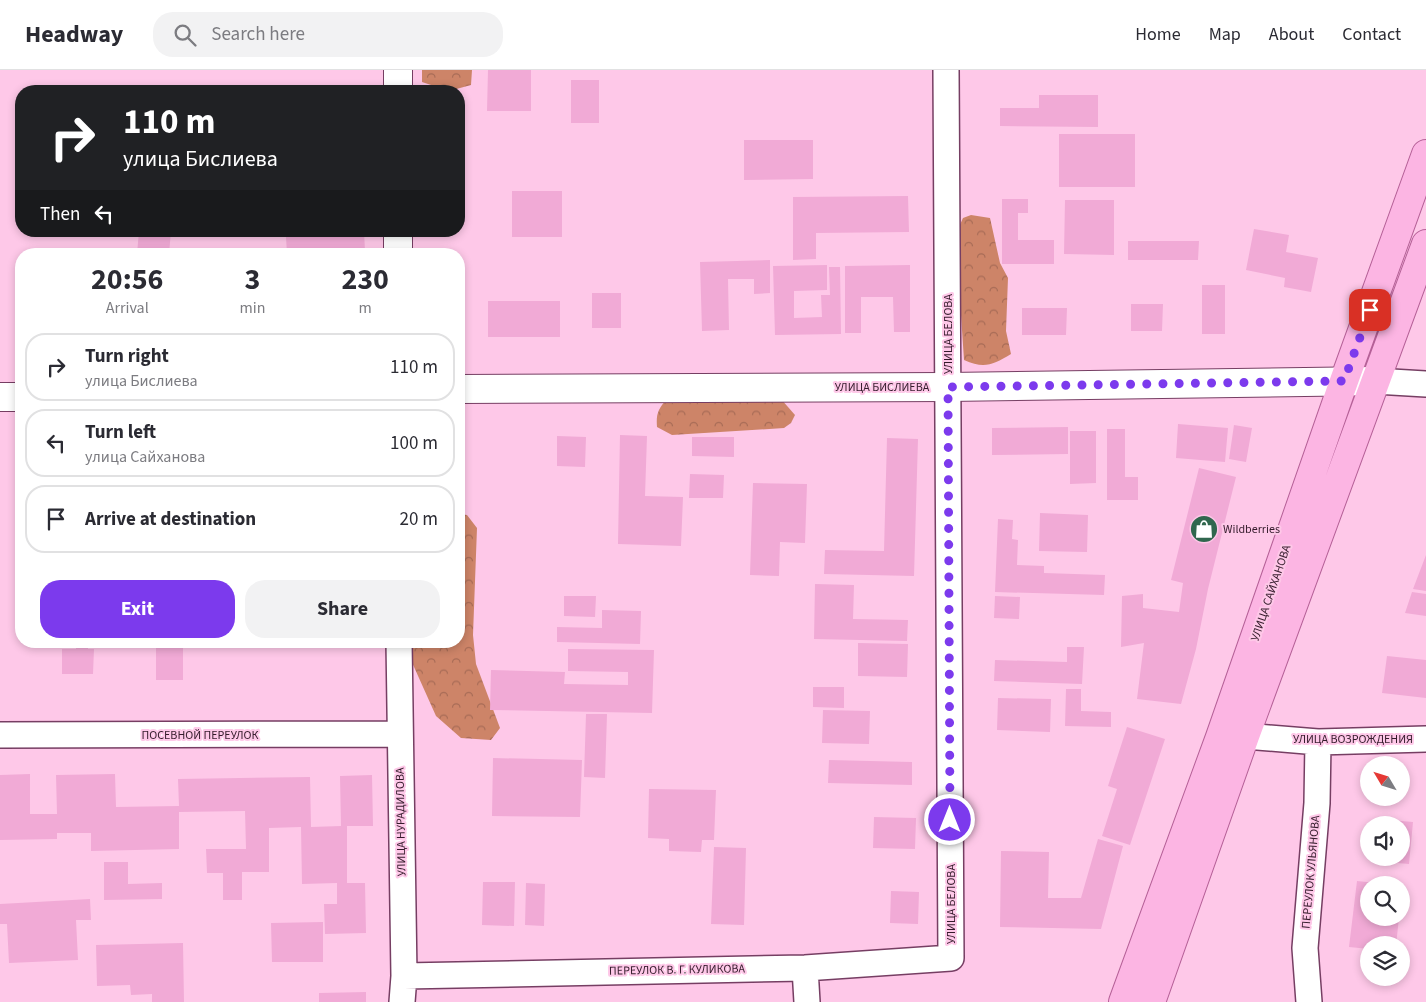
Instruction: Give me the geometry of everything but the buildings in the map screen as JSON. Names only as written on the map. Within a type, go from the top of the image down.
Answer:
[{"type":"main road","name":"УЛИЦА САЙХАНОВА","points":[[1151,1002],[1344,381],[1426,154]]},
{"type":"main road","name":"УЛИЦА САЙХАНОВА","points":[[1123,1002],[1375,381],[1426,244]]},
{"type":"street","points":[[398,70],[398,85]]},
{"type":"street","name":"УЛИЦА БЕЛОВА","points":[[946,70],[951,958]]},
{"type":"street","name":"УЛИЦА БИСЛИЕВА","points":[[465,389],[948,387],[1344,381],[1426,384]]},
{"type":"street","points":[[0,397],[15,397]]},
{"type":"street","name":"УЛИЦА НУРАДИЛОВА","points":[[399,648],[404,976],[402,1002]]},
{"type":"street","name":"ПОСЕВНОЙ ПЕРЕУЛОК","points":[[0,735],[399,734]]},
{"type":"street","name":"УЛИЦА ВОЗРОЖДЕНИЯ","points":[[1232,737],[1318,742],[1426,739]]},
{"type":"street","name":"ПЕРЕУЛОК УЛЬЯНОВА","points":[[1309,1002],[1305,948],[1317,804],[1318,742]]},
{"type":"street","name":"ПЕРЕУЛОК В. Г. КУЛИКОВА","points":[[404,976],[805,968],[951,958]]},
{"type":"street","points":[[805,968],[807,1002]]},
{"type":"green space","points":[[422,70],[472,70],[471,85],[465,87],[465,85],[431,85],[422,82]]},
{"type":"green space","points":[[971,215],[990,218],[1000,263],[1008,278],[1006,331],[1011,354],[999,361],[983,365],[964,360],[958,270],[958,229],[963,218]]},
{"type":"green space","points":[[667,399],[781,399],[795,415],[791,423],[784,428],[672,435],[657,427],[658,412]]},
{"type":"green space","points":[[465,515],[467,515],[477,528],[473,635],[476,664],[500,728],[491,740],[461,738],[436,716],[410,658],[411,648],[465,648]]},
{"type":"place","name":"Wildberries","points":[[1204,529]]},
{"type":"route","points":[[950,820],[948,387],[1344,381],[1370,310]]}]
